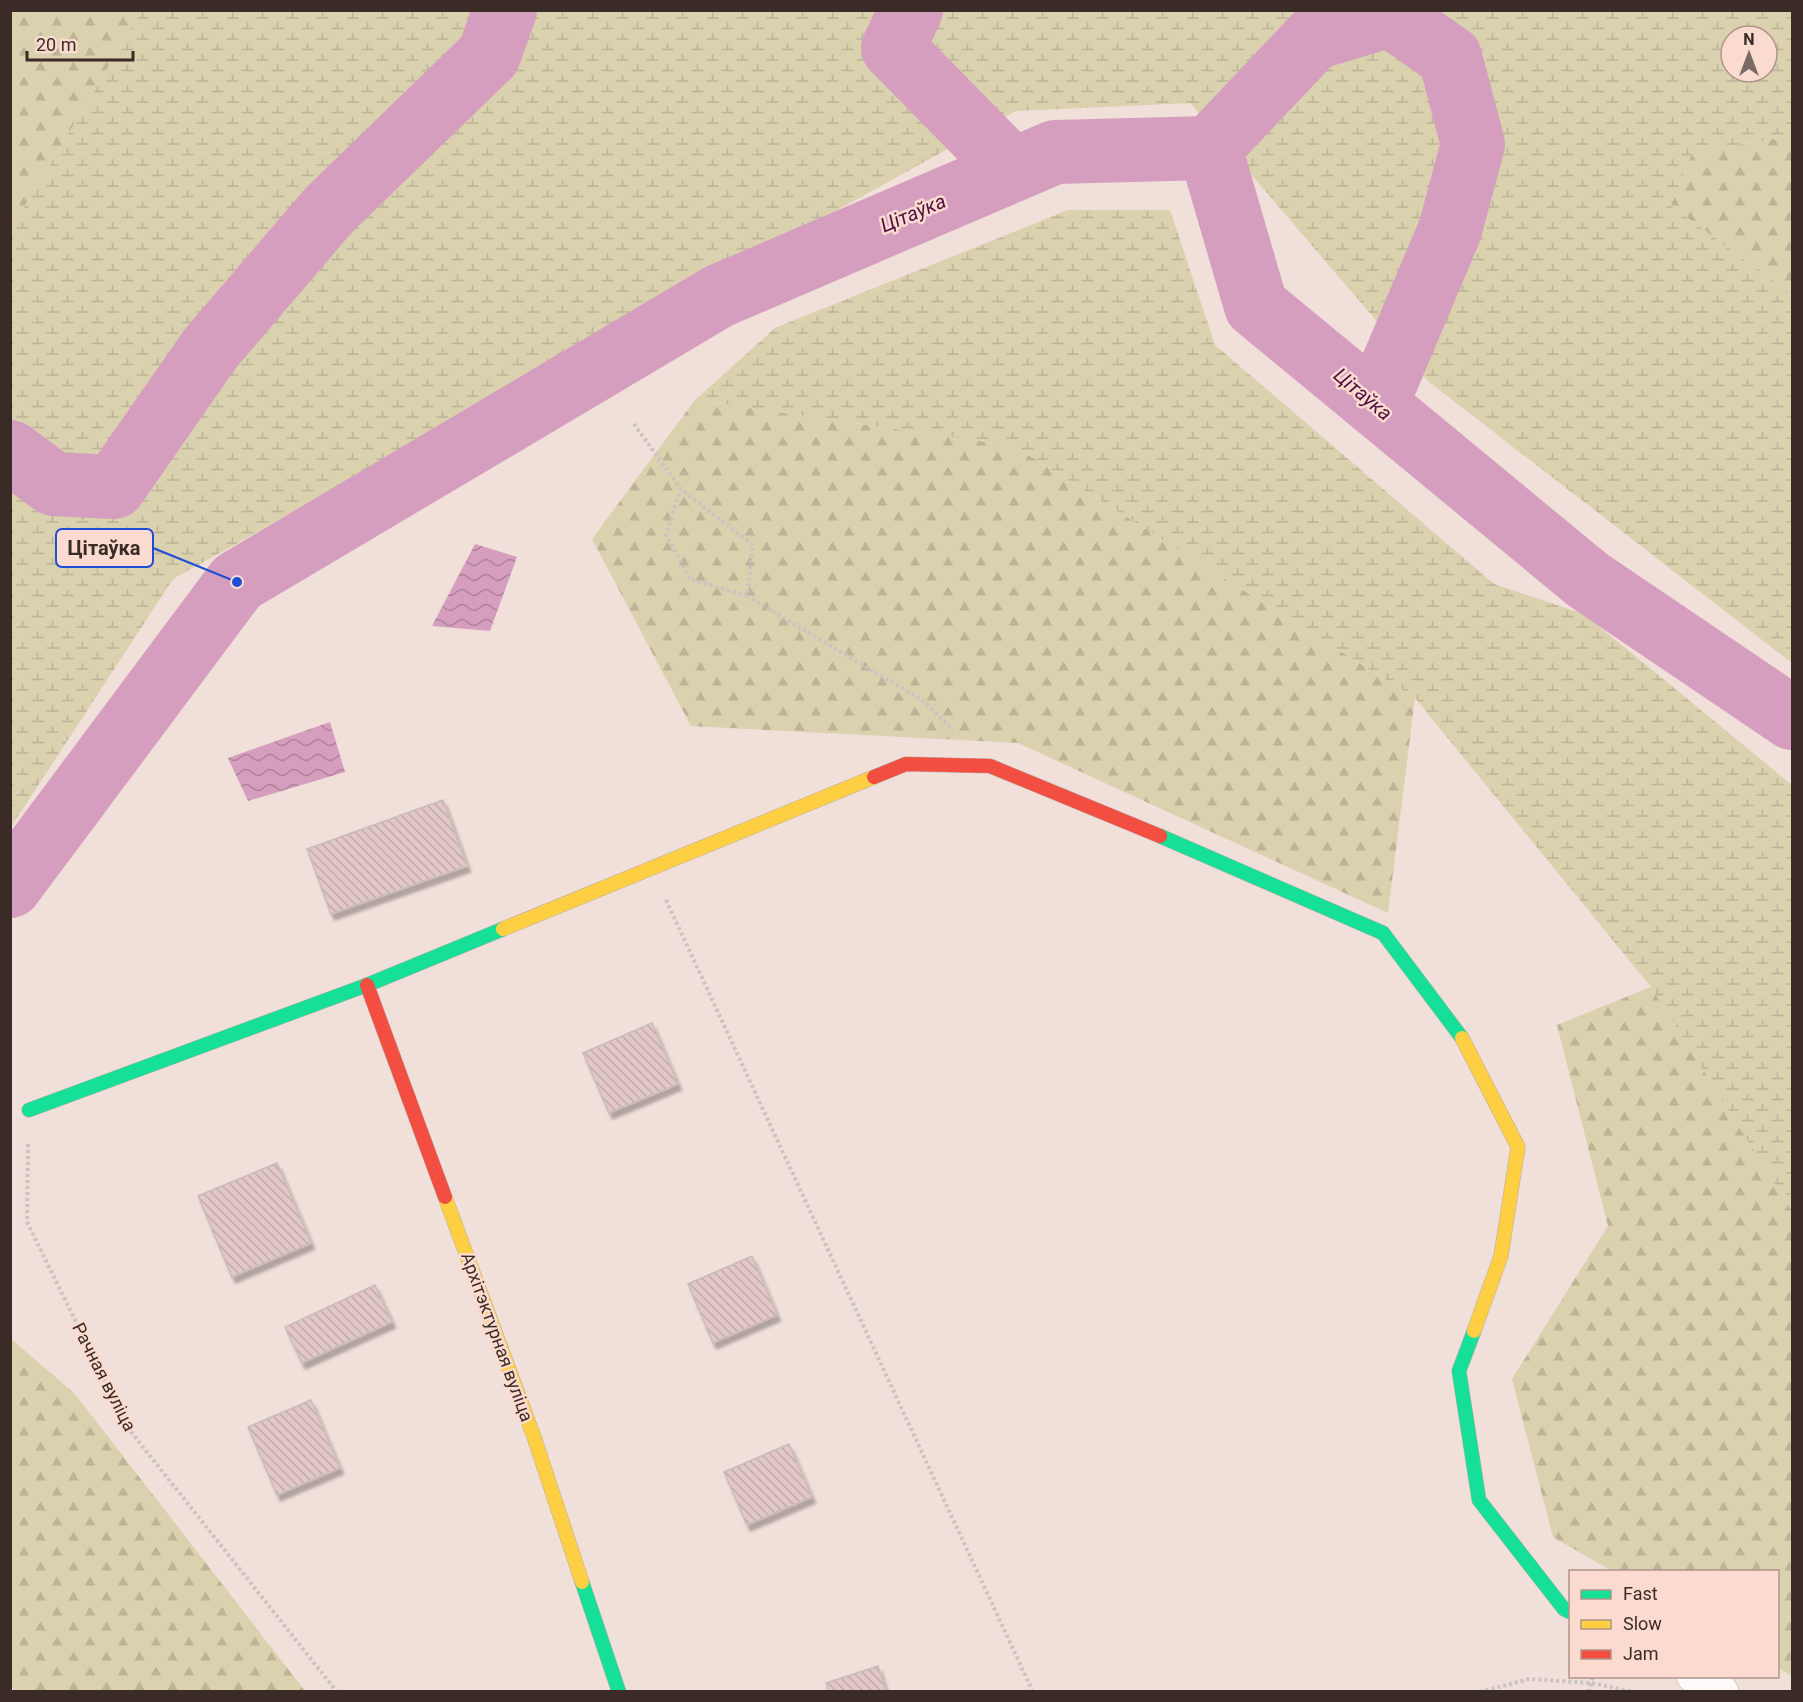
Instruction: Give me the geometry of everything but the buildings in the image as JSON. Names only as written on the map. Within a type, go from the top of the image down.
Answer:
[{"type":"street","points":[[29,1110],[367,985],[906,764],[990,766],[1144,828],[1383,933],[1461,1035],[1518,1147],[1500,1256],[1459,1371],[1479,1500],[1564,1609],[1569,1612]]},
{"type":"street","name":"Архітэктурная вуліца","points":[[367,985],[534,1437],[619,1692]]},
{"type":"street","points":[[1695,1678],[1722,1692]]},
{"type":"path","points":[[634,424],[681,489],[753,545],[747,596]]},
{"type":"path","points":[[681,489],[666,534],[690,579],[747,596],[925,702],[990,766]]},
{"type":"path","points":[[651,867],[1033,1692]]},
{"type":"path","name":"Рачная вуліца","points":[[29,1110],[27,1222],[128,1428],[337,1692]]},
{"type":"path","points":[[1589,1692],[1593,1678]]},
{"type":"path","points":[[1480,1692],[1529,1679],[1592,1683],[1633,1692]]},
{"type":"green space","points":[[11,11],[142,11],[17,219],[11,223]]},
{"type":"green space","points":[[142,11],[1792,11],[1792,136],[1692,153],[1671,206],[1792,294],[1792,663],[1428,381],[1190,103],[1016,111],[173,579],[11,827],[11,223],[17,219]]},
{"type":"green space","points":[[1792,136],[1792,294],[1671,206],[1692,153]]},
{"type":"green space","points":[[1068,210],[1170,210],[1215,345],[1494,584],[1584,614],[1792,785],[1792,1211],[1651,987],[1415,698],[1014,446],[695,400],[775,328]]},
{"type":"green space","points":[[695,400],[1014,446],[1415,698],[1388,913],[1018,743],[691,726],[592,539]]},
{"type":"green space","points":[[1651,987],[1792,1211],[1792,1676],[1779,1669],[1779,1570],[1610,1570],[1553,1537],[1512,1379],[1608,1226],[1557,1025]]},
{"type":"green space","points":[[10,1338],[75,1394],[305,1691],[14,1691],[10,1681]]},
{"type":"water","points":[[475,544],[517,557],[490,631],[432,626]]},
{"type":"water","points":[[330,722],[345,772],[248,801],[228,758]]},
{"type":"waterway","points":[[10,452],[54,484],[114,487],[210,349],[329,210],[489,55],[505,10]]},
{"type":"waterway","points":[[911,10],[893,48],[1013,170]]},
{"type":"waterway","points":[[1210,148],[1314,38],[1390,15],[1450,57],[1473,144],[1450,230],[1376,405]]},
{"type":"waterway","name":"Цітаўка","points":[[10,886],[237,582],[719,296],[1055,152],[1210,148],[1256,306],[1588,580],[1792,718]]},
{"type":"traffic: fast","points":[[1160,836],[1383,933],[1462,1038]]},
{"type":"traffic: fast","points":[[29,1110],[367,985],[503,929]]},
{"type":"traffic: fast","points":[[1474,1331],[1459,1371],[1479,1500],[1564,1609],[1569,1612]]},
{"type":"traffic: fast","points":[[582,1582],[619,1692]]},
{"type":"traffic: slow","points":[[503,929],[874,777]]},
{"type":"traffic: slow","points":[[1462,1038],[1518,1147],[1501,1256],[1474,1331]]},
{"type":"traffic: slow","points":[[445,1197],[534,1437],[582,1582]]},
{"type":"traffic: jam","points":[[874,777],[906,764],[990,766],[1160,836]]},
{"type":"traffic: jam","points":[[367,985],[445,1197]]},
{"type":"place","name":"Цітаўка","points":[[237,582]]}]
